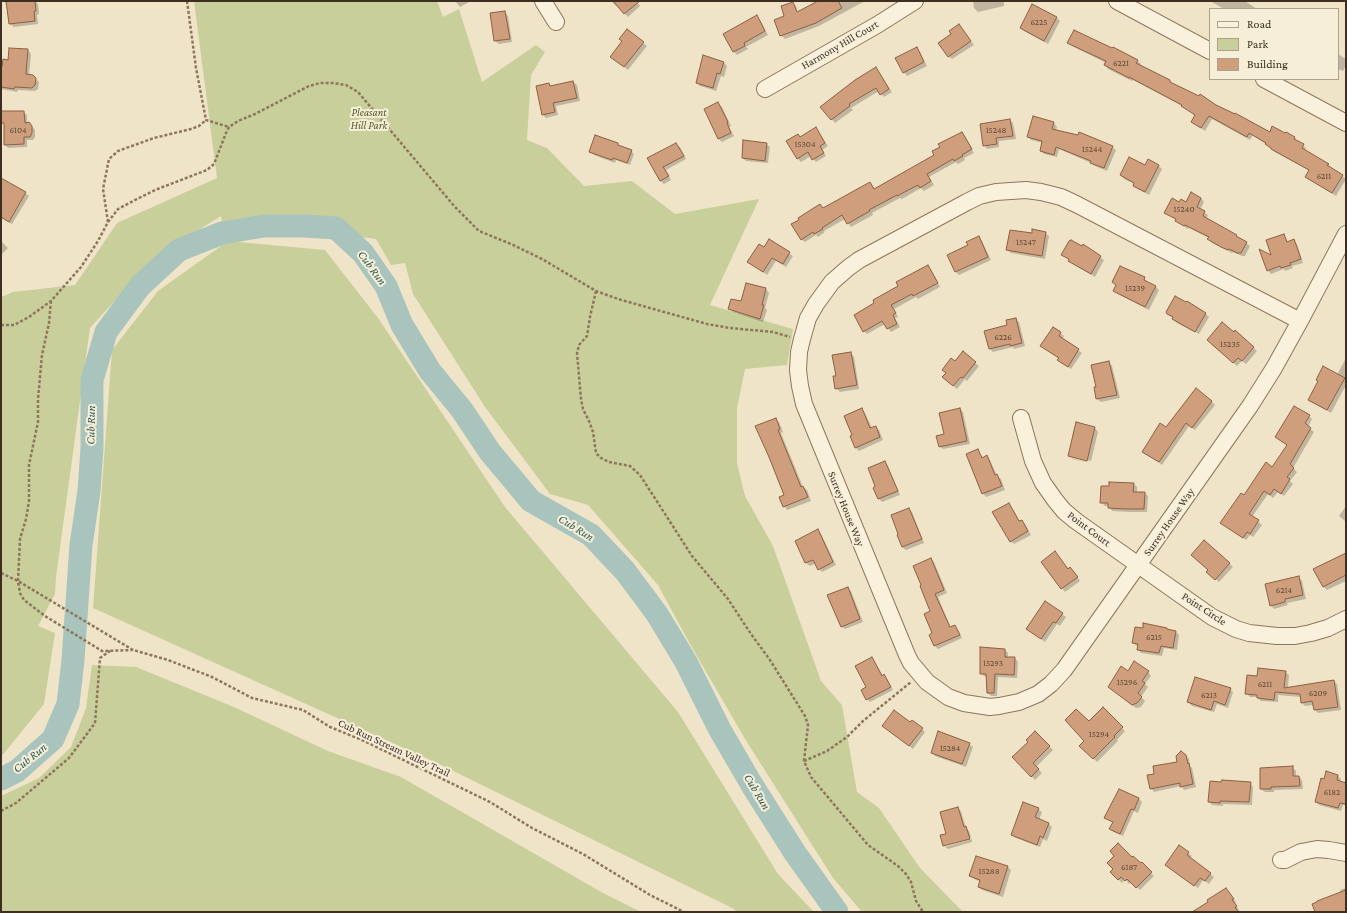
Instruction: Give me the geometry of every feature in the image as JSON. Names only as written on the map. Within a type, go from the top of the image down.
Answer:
[{"type":"street","points":[[543,1],[556,22]]},
{"type":"street","name":"Harmony Hill Court","points":[[765,89],[915,1]]},
{"type":"street","points":[[1117,1],[1209,49]]},
{"type":"street","points":[[1266,80],[1346,123]]},
{"type":"street","name":"Surrey House Way","points":[[1300,321],[1061,197],[1041,192],[1012,190],[990,193],[966,202],[859,260],[848,268],[826,289],[808,318],[799,352],[798,370],[804,404],[907,655],[927,682],[948,697],[964,703],[979,706],[1000,706],[1019,702],[1038,694],[1051,684],[1064,670],[1250,406],[1274,368],[1300,321],[1346,234]]},
{"type":"street","name":"Point Court","points":[[1021,418],[1033,461],[1043,483],[1055,500],[1076,521],[1138,565]]},
{"type":"street","name":"Point Circle","points":[[1138,565],[1212,617],[1226,624],[1249,632],[1277,636],[1295,636],[1328,628],[1346,619]]},
{"type":"street","points":[[1281,860],[1285,860],[1301,852],[1317,849],[1346,853]]},
{"type":"path","points":[[187,1],[196,68],[206,120]]},
{"type":"path","points":[[1,324],[14,325],[29,317],[51,301],[81,267],[98,241],[108,222],[118,209],[137,198],[207,170],[214,164],[229,127],[238,121],[255,114],[309,86],[320,83],[333,83],[346,85],[358,92],[455,207],[479,231],[536,256],[596,291],[701,322],[730,328],[774,332],[802,339]]},
{"type":"path","points":[[206,120],[229,127]]},
{"type":"path","points":[[108,222],[102,189],[109,159],[118,151],[154,138],[191,129],[199,126],[206,120]]},
{"type":"path","points":[[596,291],[587,336],[580,345],[577,353],[581,399],[583,409],[593,432],[596,453],[601,458],[609,462],[630,466],[640,475],[692,556],[728,599],[770,660],[805,716],[808,725],[804,761],[810,777],[868,845],[898,866],[906,874],[911,882],[916,901],[923,912]]},
{"type":"path","points":[[51,301],[49,323],[42,355],[38,399],[38,422],[29,465],[29,501],[26,519],[20,539],[18,581],[20,593],[24,600],[45,616],[102,651],[133,650]]},
{"type":"path","name":"Cub Run Stream Valley Trail","points":[[1,574],[18,581],[133,650],[168,660],[212,678],[252,698],[303,710],[330,727],[362,740],[490,802],[532,828],[583,854],[650,894],[684,912]]},
{"type":"path","points":[[1,811],[16,803],[69,758],[95,723],[100,658],[110,650]]},
{"type":"path","points":[[804,761],[827,751],[847,737],[920,674]]},
{"type":"green space","name":"Pleasant Hill Park","points":[[194,1],[437,1],[443,17],[459,9],[482,82],[536,45],[545,52],[531,75],[527,140],[547,148],[584,186],[632,181],[675,214],[759,199],[710,305],[793,329],[787,365],[745,369],[737,408],[737,463],[745,496],[773,546],[821,681],[842,705],[857,792],[879,808],[920,868],[963,912],[862,912],[833,878],[745,739],[658,585],[588,505],[550,494],[485,407],[413,294],[405,263],[391,265],[376,239],[237,221],[223,229],[221,216],[154,258],[90,328],[56,577],[55,594],[38,626],[55,633],[44,704],[1,757],[1,297],[13,292],[75,285],[117,223],[217,178]]},
{"type":"green space","points":[[228,241],[325,250],[378,318],[505,507],[678,712],[778,874],[814,912],[736,912],[734,909],[437,763],[93,608],[112,350],[158,291]]},
{"type":"green space","points":[[92,665],[136,667],[234,707],[328,751],[401,777],[603,893],[641,912],[1,912],[1,796],[39,778],[71,747],[86,708]]},
{"type":"building","points":[[6,1],[35,1],[35,21],[9,24]]},
{"type":"building","points":[[613,1],[640,1],[624,14]]},
{"type":"building","points":[[818,1],[838,1],[842,8],[816,23],[780,36],[774,20],[784,16],[781,6],[793,2],[797,12]]},
{"type":"building","points":[[1032,4],[1057,17],[1044,41],[1020,28]]},
{"type":"building","points":[[505,11],[510,39],[494,41],[490,13]]},
{"type":"building","points":[[757,15],[765,31],[744,43],[745,46],[733,52],[723,34]]},
{"type":"building","points":[[959,24],[971,41],[948,57],[938,43],[951,34],[949,31]]},
{"type":"building","points":[[627,29],[644,42],[624,67],[610,57],[622,41],[619,39]]},
{"type":"building","points":[[1074,30],[1138,60],[1136,63],[1170,80],[1170,82],[1199,96],[1200,94],[1216,105],[1235,113],[1270,132],[1272,126],[1285,133],[1286,132],[1295,137],[1294,139],[1304,144],[1302,148],[1329,164],[1327,165],[1343,175],[1332,193],[1305,177],[1309,170],[1271,149],[1265,144],[1266,143],[1249,133],[1247,137],[1209,116],[1201,128],[1191,122],[1195,115],[1181,106],[1182,105],[1104,65],[1106,61],[1067,43]]},
{"type":"building","points":[[917,47],[924,62],[903,73],[895,58]]},
{"type":"building","points":[[9,48],[28,49],[26,74],[33,75],[36,78],[35,85],[32,88],[15,87],[14,89],[1,87],[1,67],[3,59],[8,60]]},
{"type":"building","points":[[703,55],[724,62],[720,74],[717,73],[713,88],[696,83]]},
{"type":"building","points":[[876,67],[889,89],[880,95],[876,88],[849,104],[850,106],[831,120],[820,107],[855,80]]},
{"type":"building","points":[[573,81],[577,98],[553,103],[555,112],[542,115],[536,86],[549,83],[550,86]]},
{"type":"building","points":[[718,102],[728,122],[727,123],[731,133],[718,139],[704,109]]},
{"type":"building","points":[[1,111],[24,111],[25,123],[29,122],[32,126],[32,133],[30,137],[24,137],[24,144],[4,145],[4,123],[1,123]]},
{"type":"building","points":[[1033,116],[1054,122],[1052,129],[1078,135],[1079,132],[1113,146],[1104,168],[1090,163],[1091,161],[1056,147],[1054,155],[1040,151],[1042,141],[1027,137]]},
{"type":"building","points":[[1010,119],[1013,136],[996,138],[997,144],[983,146],[980,124]]},
{"type":"building","points":[[816,127],[825,143],[820,146],[824,153],[812,160],[808,152],[797,159],[786,141],[798,134],[800,137]]},
{"type":"building","points":[[962,132],[972,149],[954,161],[953,159],[927,174],[931,181],[920,188],[918,185],[897,195],[847,224],[842,215],[822,228],[823,229],[814,234],[813,232],[801,240],[791,224],[799,220],[798,218],[820,204],[823,208],[870,182],[874,189],[934,155],[932,151],[940,147],[938,144]]},
{"type":"building","points":[[595,135],[618,143],[618,145],[632,150],[627,163],[613,158],[612,160],[589,152]]},
{"type":"building","points":[[743,140],[767,143],[765,161],[742,158]]},
{"type":"building","points":[[676,143],[684,156],[663,167],[669,176],[660,181],[647,158]]},
{"type":"building","points":[[1129,157],[1145,165],[1148,159],[1159,165],[1145,192],[1133,186],[1134,183],[1120,175]]},
{"type":"building","points":[[1,178],[26,192],[9,222],[1,217]]},
{"type":"building","points":[[1191,192],[1201,198],[1197,207],[1205,211],[1203,216],[1247,242],[1241,253],[1221,247],[1207,239],[1209,237],[1185,225],[1184,226],[1175,221],[1176,219],[1164,213],[1172,198],[1179,202],[1181,199],[1186,202]]},
{"type":"building","points":[[1032,229],[1046,232],[1042,256],[1006,250],[1010,230],[1032,233]]},
{"type":"building","points":[[1284,234],[1287,242],[1294,239],[1301,259],[1290,263],[1291,265],[1281,268],[1280,266],[1267,271],[1259,249],[1271,255],[1266,240]]},
{"type":"building","points":[[979,236],[988,257],[955,272],[947,255],[968,245],[966,242]]},
{"type":"building","points":[[769,239],[790,252],[783,264],[772,258],[763,272],[747,262],[759,244],[764,247]]},
{"type":"building","points":[[1071,240],[1082,246],[1083,244],[1101,256],[1091,274],[1068,261],[1069,259],[1061,255]]},
{"type":"building","points":[[928,265],[938,283],[891,305],[896,313],[893,315],[897,324],[887,329],[882,321],[863,332],[854,315],[874,303],[873,300],[898,286],[896,282]]},
{"type":"building","points":[[1120,266],[1145,277],[1144,280],[1156,286],[1145,307],[1113,291],[1116,285],[1112,282]]},
{"type":"building","points":[[746,283],[766,288],[762,305],[764,305],[760,319],[728,309],[731,299],[741,301]]},
{"type":"building","points":[[1175,296],[1186,302],[1187,301],[1206,313],[1195,332],[1172,319],[1173,317],[1167,314],[1166,312]]},
{"type":"building","points":[[1016,318],[1022,343],[989,349],[984,331],[1007,325],[1006,320]]},
{"type":"building","points":[[1222,322],[1234,332],[1235,330],[1254,347],[1242,361],[1238,358],[1233,363],[1207,340]]},
{"type":"building","points":[[1053,327],[1061,332],[1059,336],[1079,349],[1068,367],[1057,360],[1059,358],[1040,346]]},
{"type":"building","points":[[963,351],[976,362],[963,378],[961,377],[953,386],[942,377],[946,373],[942,370],[951,358],[955,361]]},
{"type":"building","points":[[851,352],[857,385],[835,389],[833,376],[836,376],[832,355]]},
{"type":"building","points":[[1109,361],[1117,395],[1096,399],[1094,387],[1096,387],[1091,365]]},
{"type":"building","points":[[1323,366],[1345,378],[1327,410],[1308,400],[1318,381],[1316,380]]},
{"type":"building","points":[[1196,388],[1212,401],[1192,428],[1186,423],[1159,462],[1142,452],[1160,423],[1166,427]]},
{"type":"building","points":[[1294,406],[1310,415],[1305,423],[1311,428],[1290,464],[1294,468],[1287,477],[1290,479],[1281,494],[1274,489],[1270,495],[1264,491],[1249,514],[1259,520],[1250,534],[1247,532],[1243,538],[1220,523],[1241,493],[1244,495],[1266,462],[1272,467],[1287,445],[1275,437]]},
{"type":"building","points":[[862,408],[870,428],[876,426],[880,437],[855,448],[850,436],[852,435],[844,416]]},
{"type":"building","points":[[960,408],[967,441],[939,447],[936,436],[944,434],[939,413]]},
{"type":"building","points":[[776,418],[780,429],[778,430],[801,487],[803,486],[808,497],[783,507],[779,497],[784,495],[755,426]]},
{"type":"building","points":[[1076,422],[1095,427],[1087,461],[1068,456]]},
{"type":"building","points":[[978,449],[982,458],[987,455],[995,475],[997,474],[1002,486],[982,494],[966,454]]},
{"type":"building","points":[[885,461],[898,491],[878,499],[873,488],[875,486],[868,468]]},
{"type":"building","points":[[1109,482],[1134,483],[1133,492],[1145,492],[1144,509],[1108,508],[1108,503],[1100,503],[1101,486],[1109,486]]},
{"type":"building","points":[[1009,503],[1019,521],[1022,520],[1028,531],[1010,542],[992,512]]},
{"type":"building","points":[[909,508],[922,539],[902,547],[891,515]]},
{"type":"building","points":[[818,529],[833,562],[818,570],[813,560],[805,563],[795,541]]},
{"type":"building","points":[[1204,540],[1230,563],[1215,580],[1206,572],[1208,570],[1191,555]]},
{"type":"building","points":[[1055,551],[1068,569],[1070,567],[1078,577],[1061,589],[1041,562]]},
{"type":"building","points":[[1346,553],[1346,575],[1323,587],[1313,569]]},
{"type":"building","points":[[931,558],[944,590],[935,594],[950,627],[955,625],[960,635],[934,646],[929,635],[932,633],[924,614],[930,611],[913,566]]},
{"type":"building","points":[[1299,576],[1303,595],[1285,599],[1285,602],[1270,606],[1265,584]]},
{"type":"building","points":[[848,587],[860,619],[841,627],[827,595]]},
{"type":"building","points":[[1045,601],[1063,613],[1056,623],[1053,622],[1041,639],[1026,629]]},
{"type":"building","points":[[1143,623],[1176,631],[1173,648],[1161,646],[1159,653],[1137,650],[1138,644],[1132,643],[1135,627],[1143,628]]},
{"type":"building","points":[[980,647],[1005,649],[1005,657],[1015,657],[1014,675],[995,674],[994,693],[987,693],[986,674],[980,674]]},
{"type":"building","points":[[872,657],[882,676],[884,674],[891,687],[866,700],[861,690],[866,687],[855,666]]},
{"type":"building","points":[[1134,661],[1149,671],[1142,681],[1145,683],[1138,693],[1142,697],[1137,703],[1132,705],[1108,687],[1121,666],[1128,671]]},
{"type":"building","points":[[1258,668],[1286,671],[1284,688],[1334,680],[1338,707],[1314,710],[1312,701],[1301,703],[1300,694],[1275,692],[1274,700],[1257,698],[1257,695],[1245,694],[1247,675],[1257,676]]},
{"type":"building","points":[[1195,677],[1231,688],[1225,705],[1214,701],[1211,710],[1187,702]]},
{"type":"building","points":[[1103,707],[1123,727],[1093,759],[1079,746],[1084,741],[1065,720],[1076,709],[1089,721]]},
{"type":"building","points":[[894,710],[910,722],[912,720],[923,728],[909,746],[882,726]]},
{"type":"building","points":[[938,731],[970,743],[962,764],[931,753]]},
{"type":"building","points":[[1035,731],[1050,746],[1033,763],[1039,769],[1031,777],[1012,757],[1028,742],[1026,740]]},
{"type":"building","points":[[1181,751],[1186,755],[1188,764],[1189,763],[1193,784],[1180,787],[1180,783],[1150,789],[1147,775],[1154,774],[1153,766],[1177,762],[1176,756]]},
{"type":"building","points":[[1293,766],[1293,776],[1299,776],[1300,786],[1260,789],[1260,768]]},
{"type":"building","points":[[1326,771],[1338,775],[1337,780],[1346,783],[1346,804],[1340,803],[1338,808],[1315,802],[1321,778],[1324,779]]},
{"type":"building","points":[[1222,780],[1251,782],[1249,802],[1208,802],[1210,781],[1221,782]]},
{"type":"building","points":[[1119,789],[1139,798],[1134,810],[1131,809],[1120,834],[1109,829],[1113,822],[1104,818]]},
{"type":"building","points":[[1023,802],[1039,808],[1035,817],[1049,823],[1043,838],[1040,836],[1037,845],[1011,835]]},
{"type":"building","points":[[958,807],[964,827],[966,826],[970,839],[943,846],[940,835],[946,834],[940,812]]},
{"type":"building","points":[[1118,843],[1132,857],[1133,856],[1141,863],[1142,862],[1152,872],[1136,888],[1127,879],[1125,881],[1121,877],[1118,880],[1110,872],[1113,869],[1107,863],[1114,856],[1110,851]]},
{"type":"building","points":[[1179,845],[1189,852],[1187,855],[1211,873],[1205,881],[1200,878],[1194,886],[1165,865]]},
{"type":"building","points":[[976,856],[1008,866],[999,894],[978,887],[980,880],[969,876]]},
{"type":"building","points":[[1226,888],[1234,899],[1232,900],[1237,906],[1235,907],[1238,912],[1192,912],[1208,902],[1207,900]]},
{"type":"building","points":[[1346,890],[1346,912],[1315,912],[1312,904]]},
{"type":"waterway","name":"Cub Run","points":[[1,779],[17,771],[53,739],[68,704],[73,660],[81,545],[89,491],[92,448],[92,380],[106,332],[140,286],[179,250],[222,233],[264,226],[336,228],[363,253],[386,286],[402,325],[430,371],[462,410],[490,452],[531,501],[591,535],[625,571],[657,614],[686,662],[720,730],[752,785],[795,853],[837,912]]}]
